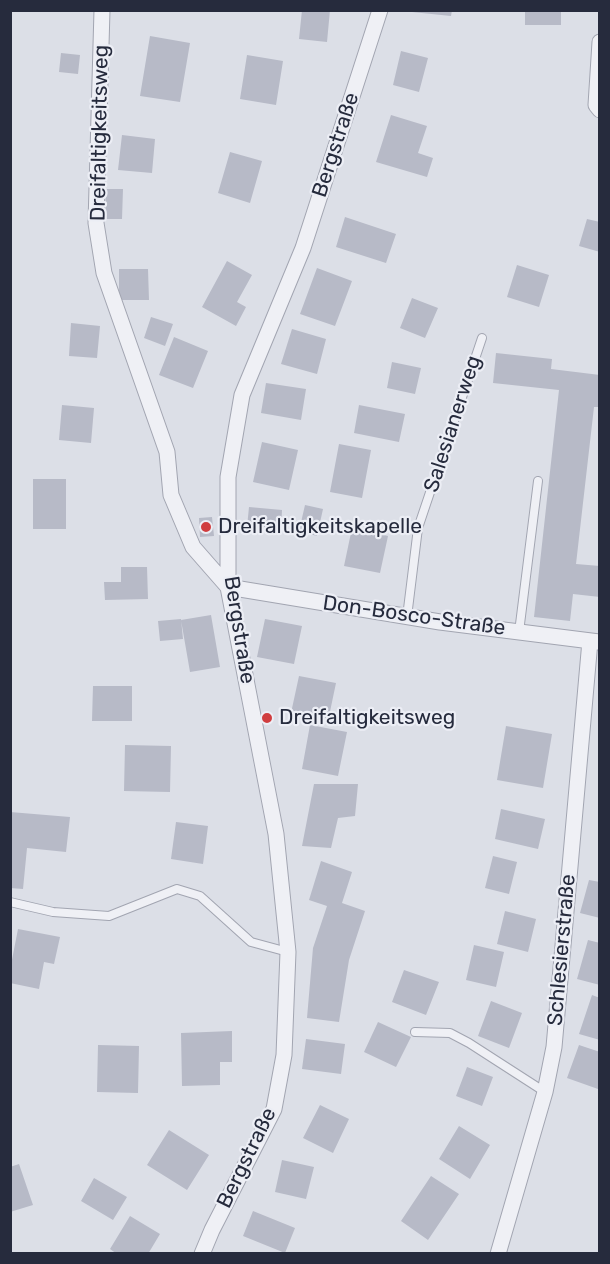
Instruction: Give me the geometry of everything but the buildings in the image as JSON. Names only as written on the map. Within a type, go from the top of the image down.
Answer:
[{"type":"street","name":"Dreifaltigkeitsweg","points":[[102,10],[96,223],[104,273],[167,452],[171,495],[193,547],[228,587]]},
{"type":"street","name":"Bergstraße","points":[[202,1254],[274,1109],[284,1055],[288,952],[276,834],[228,587],[228,477],[242,395],[303,248],[380,10]]},
{"type":"street","points":[[600,42],[596,105],[600,110]]},
{"type":"street","name":"Don-Bosco-Straße","points":[[228,587],[407,617],[595,642]]},
{"type":"street","name":"Schlesierstraße","points":[[498,1254],[545,1092],[554,1047],[595,642]]},
{"type":"lane","name":"Salesianerweg","points":[[407,617],[418,528],[482,338]]},
{"type":"lane","points":[[519,632],[538,481]]},
{"type":"lane","points":[[10,902],[53,912],[109,916],[177,889],[200,896],[251,942],[288,952]]},
{"type":"lane","points":[[415,1032],[450,1033],[470,1043],[545,1092]]},
{"type":"place","name":"Dreifaltigkeitskapelle","points":[[206,527]]},
{"type":"place","name":"Dreifaltigkeitsweg","points":[[267,718]]}]
